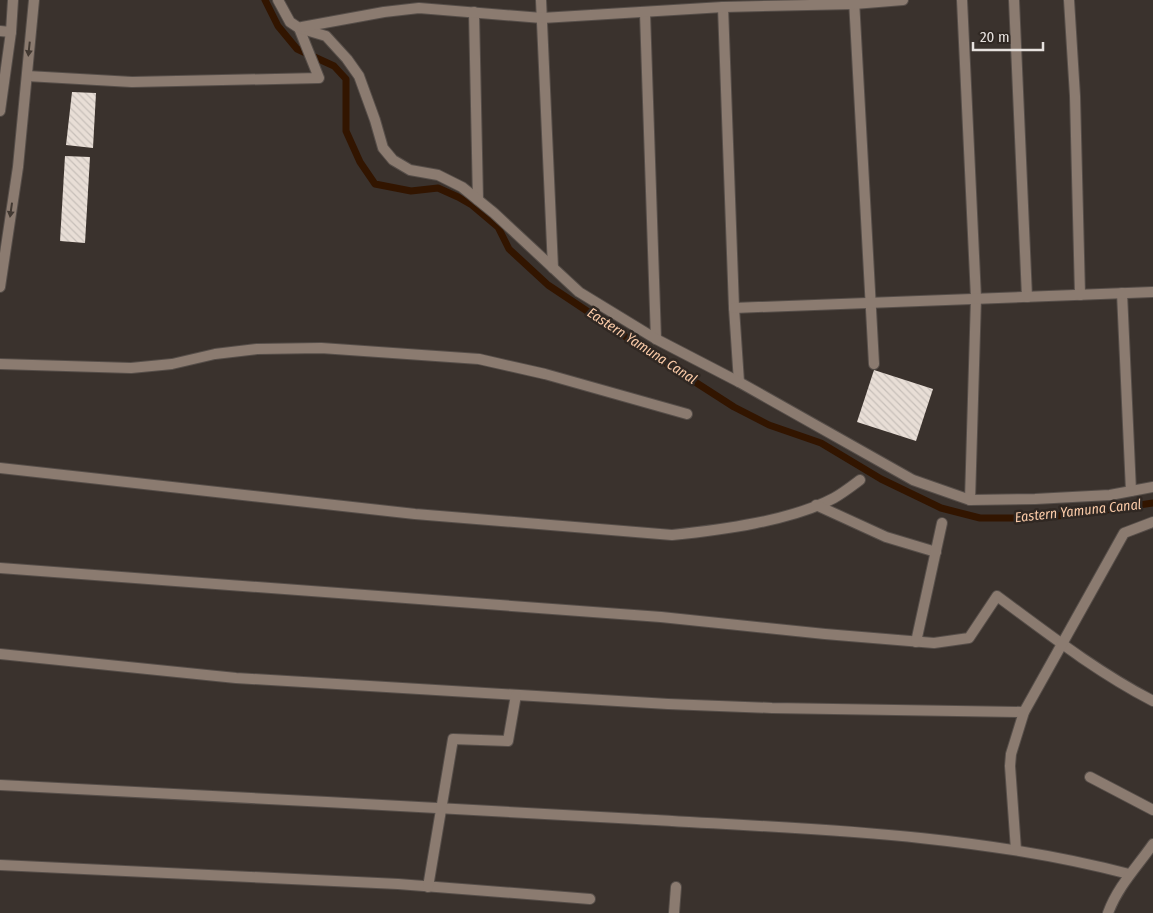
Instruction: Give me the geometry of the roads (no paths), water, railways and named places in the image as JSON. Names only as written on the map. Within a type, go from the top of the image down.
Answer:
[{"type":"street","points":[[0,111],[11,32],[13,0]]},
{"type":"street","points":[[0,287],[18,167],[34,0]]},
{"type":"street","points":[[278,0],[290,22],[299,28],[326,36],[351,65],[362,83],[376,120],[383,148],[393,160],[410,170],[438,175],[462,187],[494,213],[579,292],[656,339],[739,382],[913,480],[970,500],[1035,500],[1110,495],[1153,487]]},
{"type":"street","points":[[541,0],[553,268]]},
{"type":"street","points":[[299,28],[384,12],[419,8],[542,18],[723,7],[904,0]]},
{"type":"street","points":[[962,0],[976,298],[970,500]]},
{"type":"street","points":[[1014,0],[1027,297]]},
{"type":"street","points":[[1069,0],[1075,96],[1080,295]]},
{"type":"street","points":[[854,2],[874,364]]},
{"type":"street","points":[[723,7],[734,308],[739,382]]},
{"type":"street","points":[[474,12],[478,200]]},
{"type":"street","points":[[645,13],[656,339]]},
{"type":"street","points":[[27,76],[132,82],[319,78],[299,28]]},
{"type":"street","points":[[0,31],[11,32]]},
{"type":"street","points":[[734,308],[1153,292]]},
{"type":"street","points":[[1122,294],[1131,491]]},
{"type":"street","points":[[0,364],[131,368],[172,364],[215,354],[257,349],[302,349],[480,359],[545,374],[687,414]]},
{"type":"street","points":[[0,468],[416,514],[672,535],[744,525],[792,514],[834,498],[860,480]]},
{"type":"street","points":[[816,505],[886,537],[936,552]]},
{"type":"street","points":[[1016,850],[1010,766],[1011,754],[1024,712],[1124,533],[1153,522]]},
{"type":"street","points":[[916,642],[942,523]]},
{"type":"street","points":[[0,568],[661,617],[934,643],[969,638],[997,596],[1063,645],[1128,688],[1153,701]]},
{"type":"street","points":[[0,654],[236,678],[516,695],[772,708],[1024,712]]},
{"type":"street","points":[[428,887],[453,739],[508,740],[516,695]]},
{"type":"street","points":[[1090,777],[1153,810]]},
{"type":"street","points":[[0,785],[774,826],[922,838],[1016,850],[1094,865],[1129,874]]},
{"type":"street","points":[[1108,913],[1112,901],[1129,874],[1153,844]]},
{"type":"street","points":[[0,864],[428,887],[590,899]]},
{"type":"street","points":[[674,913],[676,887]]},
{"type":"waterway","name":"Eastern Yamuna Canal","points":[[265,0],[278,26],[297,49],[334,66],[346,79],[346,131],[360,162],[375,184],[411,191],[438,188],[472,205],[498,227],[509,249],[548,285],[734,407],[769,425],[821,443],[881,479],[941,508],[980,518],[1037,518],[1153,503]]}]
